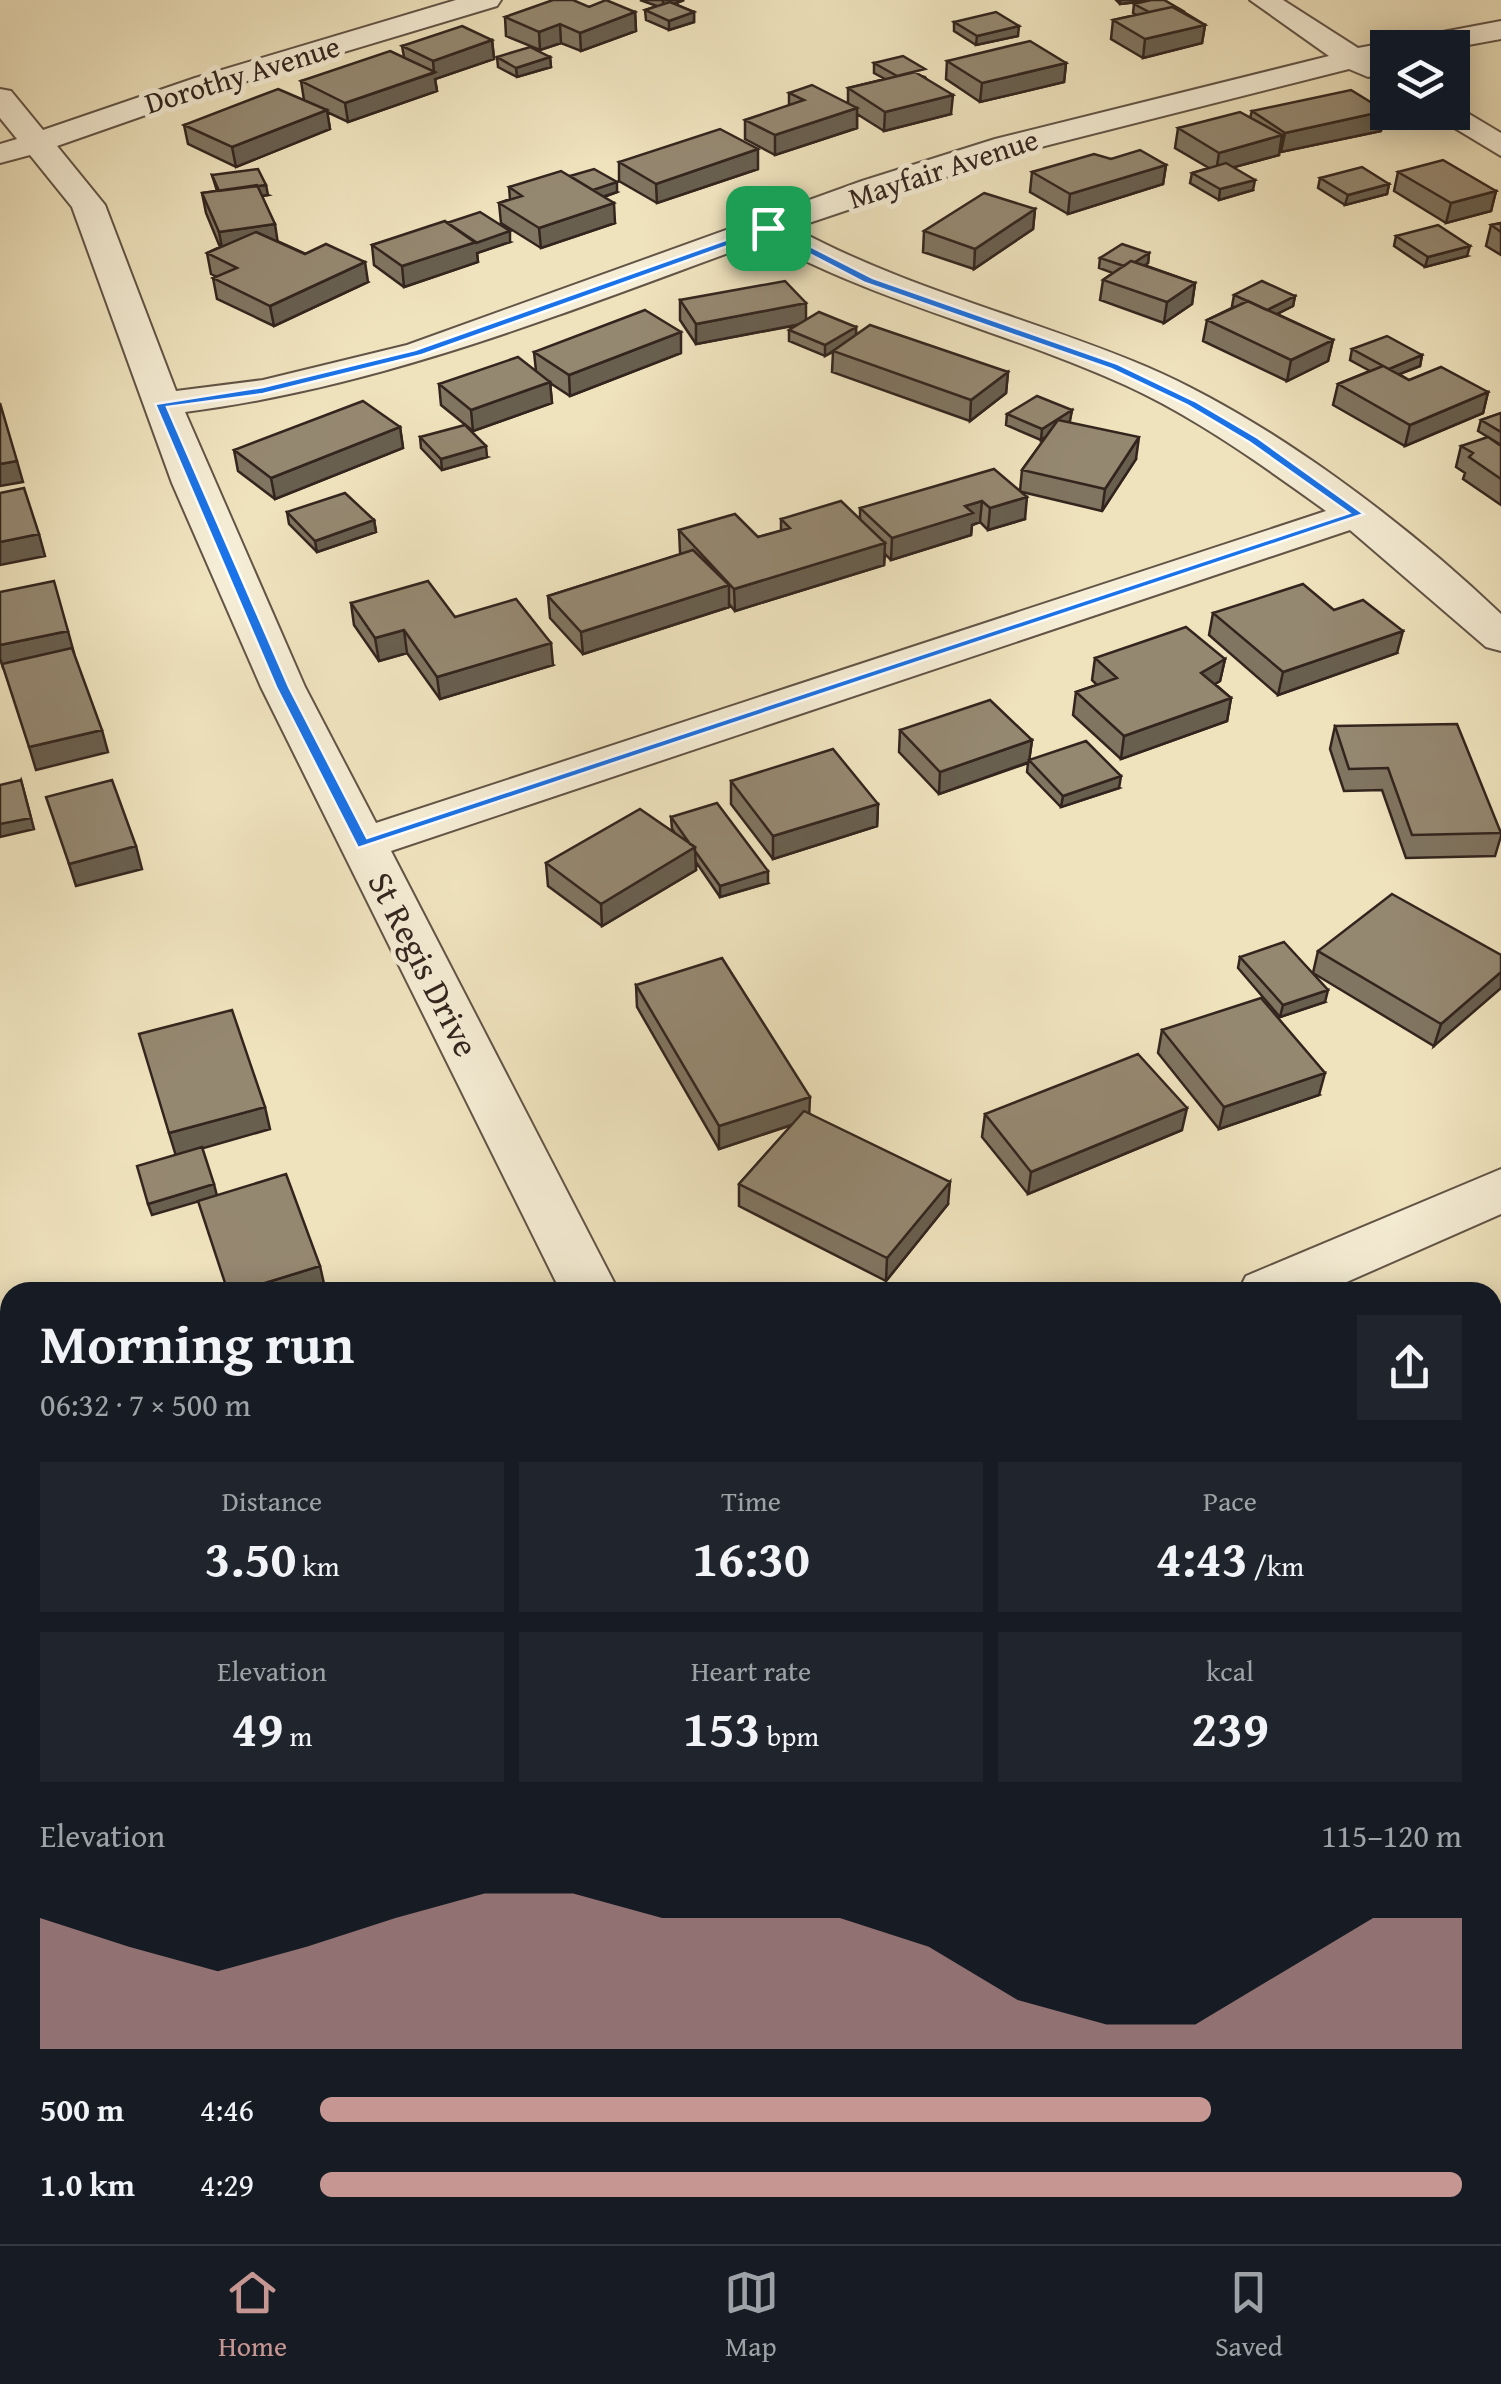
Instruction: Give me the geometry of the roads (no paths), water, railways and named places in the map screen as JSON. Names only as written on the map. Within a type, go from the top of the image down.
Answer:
[{"type":"street","name":"Dorothy Avenue","points":[[18,149],[206,84],[487,0]]},
{"type":"street","points":[[1264,0],[1370,69]]},
{"type":"street","points":[[1470,36],[1501,30]]},
{"type":"street","name":"Mayfair Avenue","points":[[161,404],[263,391],[418,353],[1006,146],[1370,53]]},
{"type":"street","name":"St Regis Drive","points":[[0,98],[18,149],[88,205],[161,404],[282,687],[585,1282]]},
{"type":"street","points":[[1470,128],[1501,146]]},
{"type":"street","points":[[768,228],[869,280],[1114,367],[1191,403],[1254,440],[1358,514],[1456,593],[1501,638]]},
{"type":"street","points":[[363,844],[1358,514]]},
{"type":"street","points":[[1291,1282],[1501,1190]]}]
